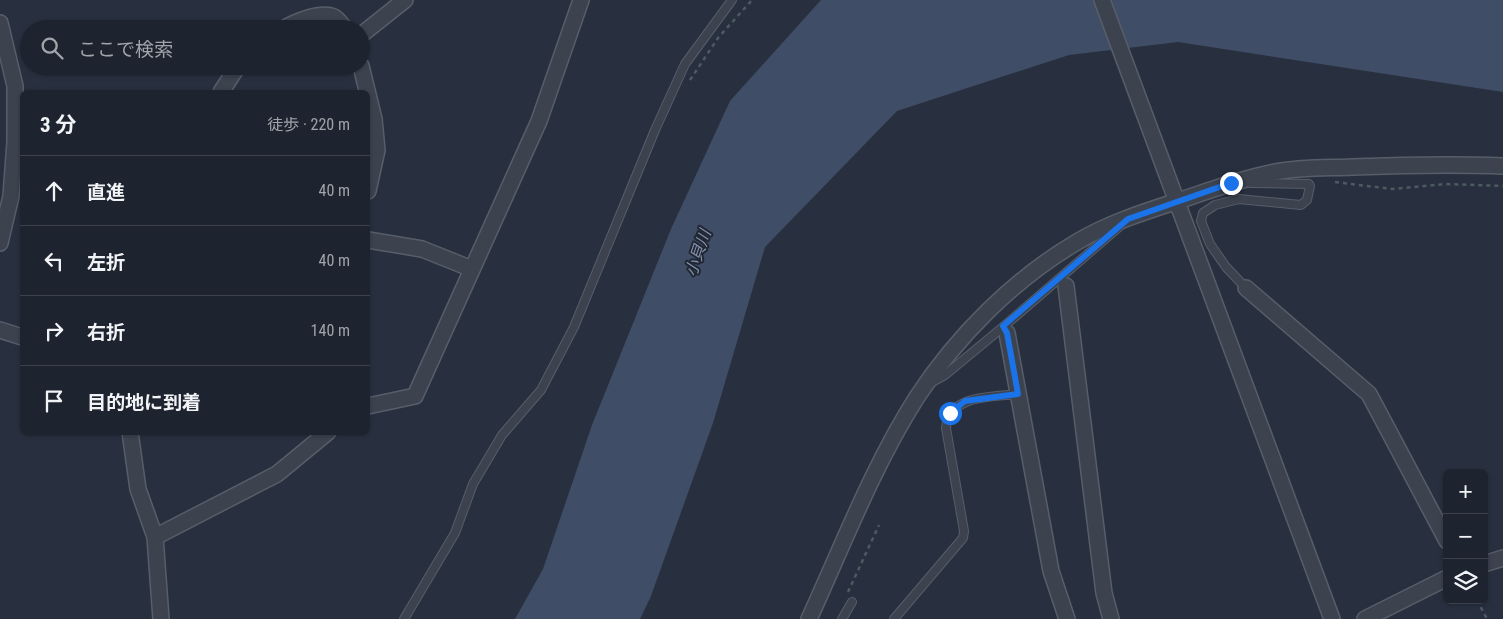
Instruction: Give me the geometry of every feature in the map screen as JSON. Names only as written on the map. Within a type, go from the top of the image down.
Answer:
[{"type":"street","points":[[370,28],[405,0]]},
{"type":"street","points":[[370,406],[415,396],[539,120],[581,0]]},
{"type":"street","points":[[1102,0],[1332,619]]},
{"type":"street","points":[[305,20],[326,15],[337,20]]},
{"type":"street","points":[[0,23],[15,142],[11,196],[2,218],[0,243]]},
{"type":"street","points":[[222,90],[232,75]]},
{"type":"street","points":[[363,75],[367,90]]},
{"type":"street","points":[[370,103],[374,119],[377,150],[370,182]]},
{"type":"street","points":[[809,619],[865,495],[899,428],[925,386],[958,344],[1029,276],[1077,242],[1175,196],[1276,172],[1303,169],[1450,164],[1503,166]]},
{"type":"street","points":[[370,240],[422,249],[472,269]]},
{"type":"street","points":[[1064,281],[1104,593],[1111,619]]},
{"type":"street","points":[[1246,288],[1369,394],[1443,533]]},
{"type":"street","points":[[0,330],[20,336]]},
{"type":"street","points":[[1005,330],[1051,571],[1067,619]]},
{"type":"street","points":[[130,435],[138,489],[154,537],[161,619]]},
{"type":"street","points":[[154,537],[277,474],[324,435]]},
{"type":"street","points":[[1488,563],[1503,558]]},
{"type":"street","points":[[1365,619],[1443,580]]},
{"type":"lane","points":[[404,619],[455,534],[473,484],[502,435],[541,390],[574,327],[655,130],[685,64],[732,0]]},
{"type":"lane","points":[[1231,183],[1309,184],[1307,200],[1301,205],[1239,199],[1215,205],[1204,213],[1201,221],[1210,244],[1226,267],[1246,288]]},
{"type":"lane","points":[[925,386],[945,375],[1005,330],[1064,281],[1128,219]]},
{"type":"lane","points":[[894,619],[963,538],[964,531],[946,428],[950,413],[965,401],[1018,394]]},
{"type":"lane","points":[[842,619],[852,602]]},
{"type":"path","points":[[687,85],[718,38],[752,0]]},
{"type":"path","points":[[1309,184],[1321,181],[1392,189],[1446,184],[1503,186]]},
{"type":"path","points":[[852,602],[847,595],[879,525]]},
{"type":"path","points":[[1479,604],[1487,619]]},
{"type":"water","name":"小貝川","points":[[821,0],[1503,0],[1503,92],[1178,42],[1069,55],[897,111],[765,247],[713,423],[651,596],[640,619],[515,619],[543,569],[592,425],[671,229],[730,101]]},
{"type":"route","points":[[950,413],[965,401],[1018,394],[1007,333],[1003,326],[1128,219],[1231,183]]}]
